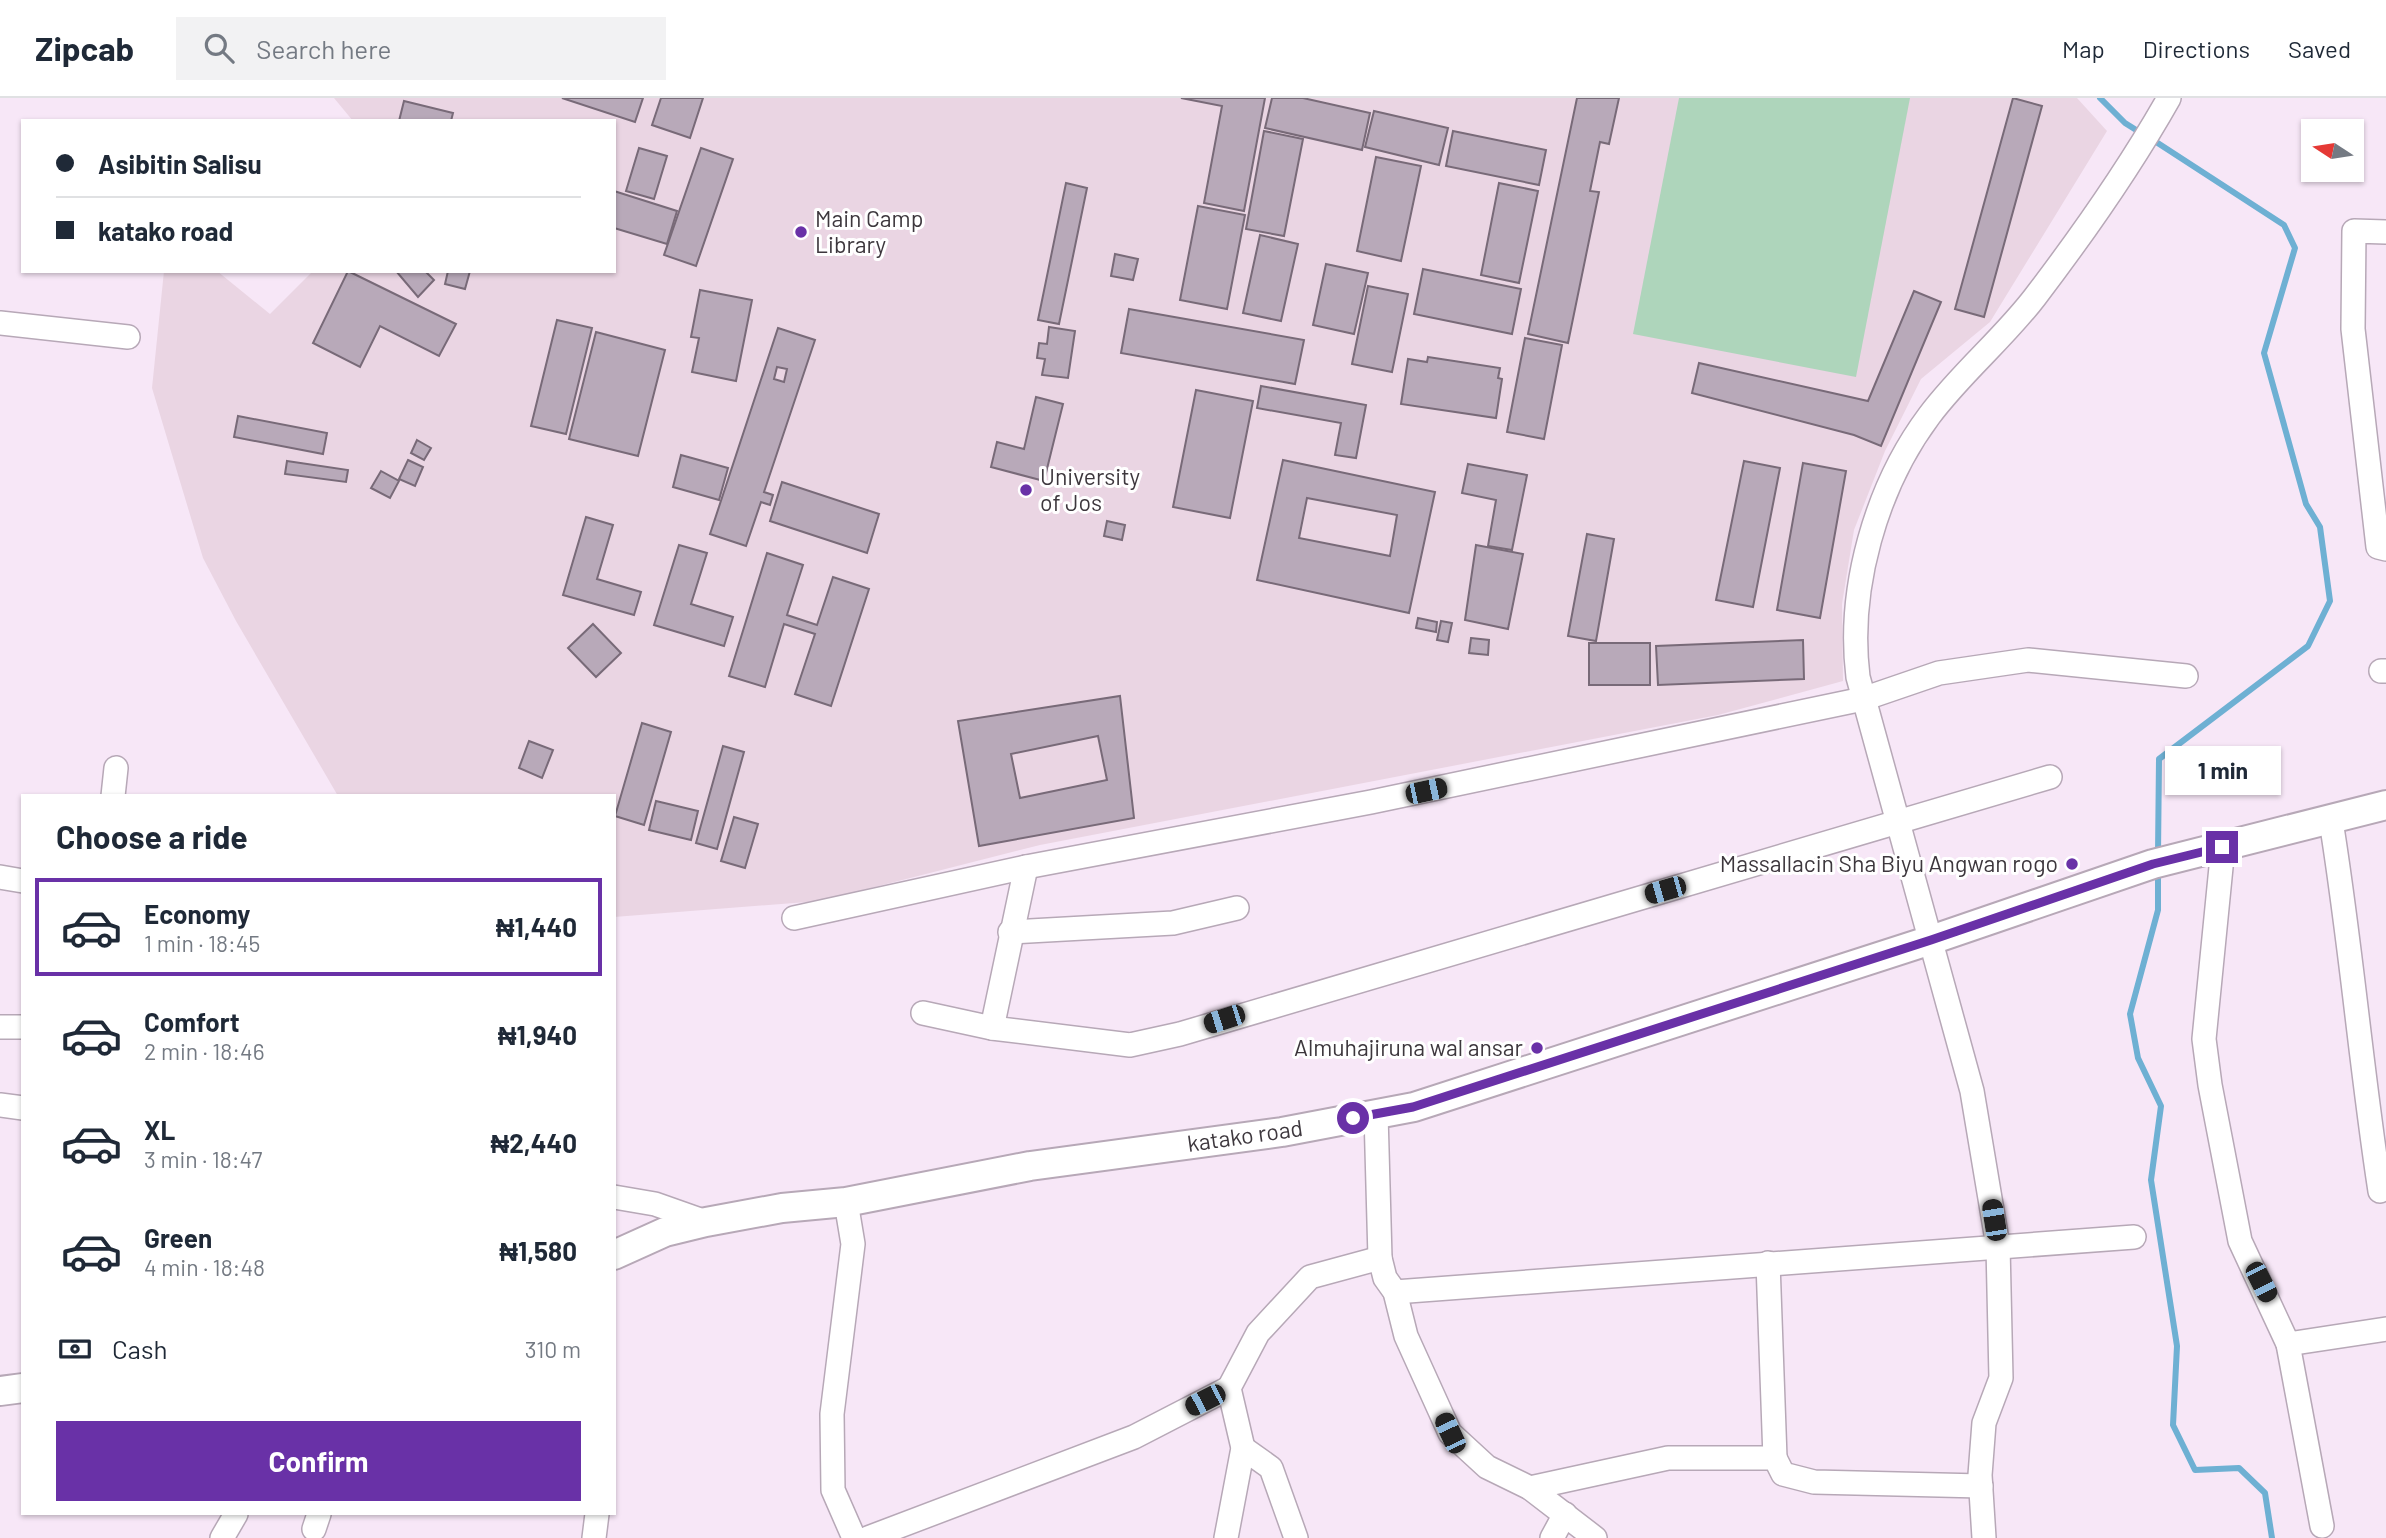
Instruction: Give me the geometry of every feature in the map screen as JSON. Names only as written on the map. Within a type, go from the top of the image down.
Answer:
[{"type":"street","points":[[1984,1538],[1981,1486],[1984,1423],[2001,1378],[1998,1245],[1972,1090],[1863,699],[1856,658],[1864,572],[1879,510],[1904,457],[1931,414],[2034,299],[2108,195],[2169,98]]},
{"type":"street","points":[[2386,232],[2354,231],[2353,329],[2378,547],[2386,549]]},
{"type":"street","points":[[0,323],[128,337]]},
{"type":"street","points":[[794,918],[1026,867],[1371,802],[1863,699],[1939,673],[2028,660],[2186,676]]},
{"type":"street","points":[[113,794],[117,768]]},
{"type":"street","points":[[923,1013],[992,1028],[1130,1045],[1155,1040],[2050,777]]},
{"type":"street","name":"katako road","points":[[616,1254],[665,1232],[706,1222],[846,1202],[1030,1166],[1282,1132],[1426,1102],[1931,940],[2153,864],[2386,805]]},
{"type":"street","points":[[2331,821],[2346,912],[2362,1077],[2379,1191]]},
{"type":"street","points":[[2222,847],[2204,1040],[2210,1085],[2240,1241],[2288,1344],[2322,1526]]},
{"type":"street","points":[[992,1028],[1010,932],[1026,867]]},
{"type":"street","points":[[0,877],[21,881]]},
{"type":"street","points":[[1010,932],[1173,923],[1237,908]]},
{"type":"street","points":[[0,1027],[21,1027]]},
{"type":"street","points":[[0,1105],[21,1108]]},
{"type":"street","points":[[1376,1114],[1380,1258],[1385,1278],[1395,1292],[1406,1336],[1450,1433],[1488,1467],[1530,1488],[1595,1538]]},
{"type":"street","points":[[616,1197],[655,1204],[706,1222]]},
{"type":"street","points":[[846,1202],[853,1244],[832,1414],[833,1490],[854,1538]]},
{"type":"street","points":[[1395,1292],[1998,1245],[2134,1237]]},
{"type":"street","points":[[868,1538],[1134,1437],[1228,1388],[1258,1333],[1310,1277],[1380,1258]]},
{"type":"street","points":[[1768,1263],[1775,1458],[1783,1474],[1814,1482],[1981,1486]]},
{"type":"street","points":[[2288,1344],[2386,1329]]},
{"type":"street","points":[[0,1391],[21,1388]]},
{"type":"street","points":[[1226,1538],[1243,1448],[1228,1388]]},
{"type":"street","points":[[1243,1448],[1271,1468],[1296,1538]]},
{"type":"street","points":[[1530,1488],[1668,1458],[1775,1458]]},
{"type":"street","points":[[1552,1538],[1565,1514]]},
{"type":"street","points":[[222,1538],[235,1515]]},
{"type":"street","points":[[594,1538],[597,1515]]},
{"type":"shaded area","name":"University of Jos","points":[[334,98],[2077,98],[2107,131],[1990,322],[1921,379],[1885,451],[1854,530],[1842,604],[1843,681],[1718,715],[1040,845],[820,901],[616,917],[616,794],[337,794],[236,621],[203,558],[152,388],[164,273],[219,273],[270,314],[311,273],[616,273],[616,119],[351,119]]},
{"type":"green space","points":[[1679,98],[1910,98],[1856,377],[1633,334]]},
{"type":"building","points":[[562,98],[643,98],[635,122]]},
{"type":"building","points":[[661,98],[703,98],[690,138],[652,125]]},
{"type":"building","points":[[1181,98],[1265,98],[1244,211],[1204,203],[1222,106]]},
{"type":"building","points":[[1272,98],[1303,98],[1370,113],[1362,150],[1265,128]]},
{"type":"building","points":[[1577,98],[1619,98],[1609,144],[1600,142],[1590,191],[1599,192],[1568,343],[1528,334]]},
{"type":"building","points":[[2013,98],[2042,106],[1984,317],[1955,309]]},
{"type":"building","points":[[404,101],[453,113],[452,119],[400,119]]},
{"type":"building","points":[[1374,111],[1448,128],[1439,165],[1365,147]]},
{"type":"building","points":[[1264,131],[1303,139],[1284,236],[1246,229]]},
{"type":"building","points":[[1453,131],[1546,150],[1539,185],[1446,166]]},
{"type":"building","points":[[639,148],[667,156],[654,199],[626,191]]},
{"type":"building","points":[[701,148],[733,159],[696,266],[664,255]]},
{"type":"building","points":[[1376,157],[1421,166],[1401,261],[1357,251]]},
{"type":"building","points":[[1066,183],[1087,188],[1059,324],[1038,320]]},
{"type":"building","points":[[1499,183],[1538,191],[1519,283],[1481,275]]},
{"type":"building","points":[[616,192],[677,211],[667,244],[616,229]]},
{"type":"building","points":[[1198,206],[1245,215],[1227,309],[1180,300]]},
{"type":"building","points":[[1260,235],[1298,244],[1281,321],[1243,313]]},
{"type":"building","points":[[1115,254],[1138,259],[1133,280],[1111,276]]},
{"type":"building","points":[[1326,264],[1368,273],[1354,334],[1313,325]]},
{"type":"building","points":[[1423,269],[1521,289],[1512,334],[1414,314]]},
{"type":"building","points":[[347,273],[352,273],[456,324],[439,356],[380,326],[360,367],[313,343]]},
{"type":"building","points":[[398,273],[427,273],[434,280],[418,297]]},
{"type":"building","points":[[448,273],[469,273],[465,289],[445,284]]},
{"type":"building","points":[[1368,286],[1408,294],[1392,372],[1352,364]]},
{"type":"building","points":[[700,290],[752,300],[736,381],[692,372],[699,338],[691,337]]},
{"type":"building","points":[[1914,291],[1941,302],[1881,446],[1854,435],[1692,393],[1699,363],[1868,401]]},
{"type":"building","points":[[1129,309],[1304,340],[1295,384],[1121,353]]},
{"type":"building","points":[[557,320],[592,328],[566,434],[531,426]]},
{"type":"building","points":[[1049,327],[1075,331],[1068,378],[1042,375],[1045,359],[1037,358],[1039,343],[1047,344]]},
{"type":"building","points":[[778,328],[815,340],[764,492],[773,495],[770,505],[761,502],[746,546],[710,534]],"holes":[[[777,367],[787,369],[784,382],[774,379]]]},
{"type":"building","points":[[596,332],[665,350],[638,456],[569,439]]},
{"type":"building","points":[[1525,338],[1562,345],[1544,439],[1507,432]]},
{"type":"building","points":[[1428,357],[1500,368],[1498,378],[1502,379],[1496,418],[1401,404],[1408,359],[1427,362]]},
{"type":"building","points":[[1261,386],[1366,405],[1356,458],[1335,455],[1341,423],[1257,408]]},
{"type":"building","points":[[1196,390],[1253,401],[1230,518],[1173,507]]},
{"type":"building","points":[[1036,397],[1063,404],[1044,481],[991,467],[997,442],[1024,449]]},
{"type":"building","points":[[238,416],[327,433],[323,454],[234,437]]},
{"type":"building","points":[[417,440],[431,448],[424,460],[411,453]]},
{"type":"building","points":[[681,455],[728,468],[719,500],[673,487]]},
{"type":"building","points":[[408,460],[423,467],[415,486],[399,479]]},
{"type":"building","points":[[1283,460],[1435,492],[1409,613],[1257,580]],"holes":[[[1307,498],[1397,515],[1390,556],[1299,538]]]},
{"type":"building","points":[[287,461],[348,470],[346,482],[285,474]]},
{"type":"building","points":[[1744,461],[1780,468],[1753,607],[1716,600]]},
{"type":"building","points":[[1803,463],[1846,471],[1820,618],[1777,610]]},
{"type":"building","points":[[1468,464],[1527,475],[1512,550],[1488,546],[1496,500],[1462,493]]},
{"type":"building","points":[[381,471],[399,481],[390,498],[371,488]]},
{"type":"building","points":[[782,482],[879,514],[867,553],[770,521]]},
{"type":"building","points":[[586,517],[613,525],[597,579],[641,592],[634,615],[563,595]]},
{"type":"building","points":[[1107,521],[1125,525],[1122,540],[1104,536]]},
{"type":"building","points":[[1587,534],[1614,539],[1596,641],[1568,636]]},
{"type":"building","points":[[679,545],[707,553],[691,604],[733,617],[724,646],[654,625]]},
{"type":"building","points":[[1476,545],[1523,554],[1508,629],[1465,620]]},
{"type":"building","points":[[767,553],[803,565],[787,615],[817,625],[833,577],[869,589],[831,706],[795,694],[815,634],[784,624],[765,687],[729,676]]},
{"type":"building","points":[[1418,618],[1437,622],[1436,632],[1416,628]]},
{"type":"building","points":[[1441,621],[1452,623],[1448,642],[1437,640]]},
{"type":"building","points":[[593,624],[621,653],[596,677],[568,648]]},
{"type":"building","points":[[1471,638],[1489,640],[1488,655],[1469,653]]},
{"type":"building","points":[[1803,640],[1804,679],[1658,685],[1656,646]]},
{"type":"building","points":[[1589,643],[1650,643],[1650,685],[1589,685]]},
{"type":"building","points":[[1120,696],[1134,818],[979,846],[958,721]],"holes":[[[1098,736],[1107,780],[1020,798],[1011,754]]]},
{"type":"building","points":[[642,723],[671,732],[644,825],[616,816]]},
{"type":"building","points":[[529,741],[553,750],[542,778],[519,768]]},
{"type":"building","points":[[723,746],[744,752],[717,849],[696,843]]},
{"type":"building","points":[[656,801],[698,811],[691,840],[649,830]]},
{"type":"building","points":[[734,817],[758,824],[745,868],[721,861]]},
{"type":"waterway","points":[[2100,98],[2125,123],[2141,133]]},
{"type":"waterway","points":[[2150,138],[2284,225],[2295,248],[2264,353],[2306,504],[2320,527],[2330,601],[2308,646],[2159,759],[2158,854]]},
{"type":"waterway","points":[[2158,872],[2158,910],[2130,1014],[2138,1058],[2161,1106],[2151,1180],[2177,1346],[2173,1425],[2195,1470],[2239,1468],[2265,1493],[2272,1538]]},
{"type":"place","name":"Main Camp Library","points":[[801,232]]},
{"type":"place","name":"University of Jos","points":[[1026,490]]},
{"type":"place","name":"Massallacin Sha Biyu Angwan rogo","points":[[2072,864]]},
{"type":"place","name":"Almuhajiruna wal ansar","points":[[1537,1048]]},
{"type":"route","points":[[1353,1118],[1413,1107],[1931,940],[2153,864],[2222,847]]}]
